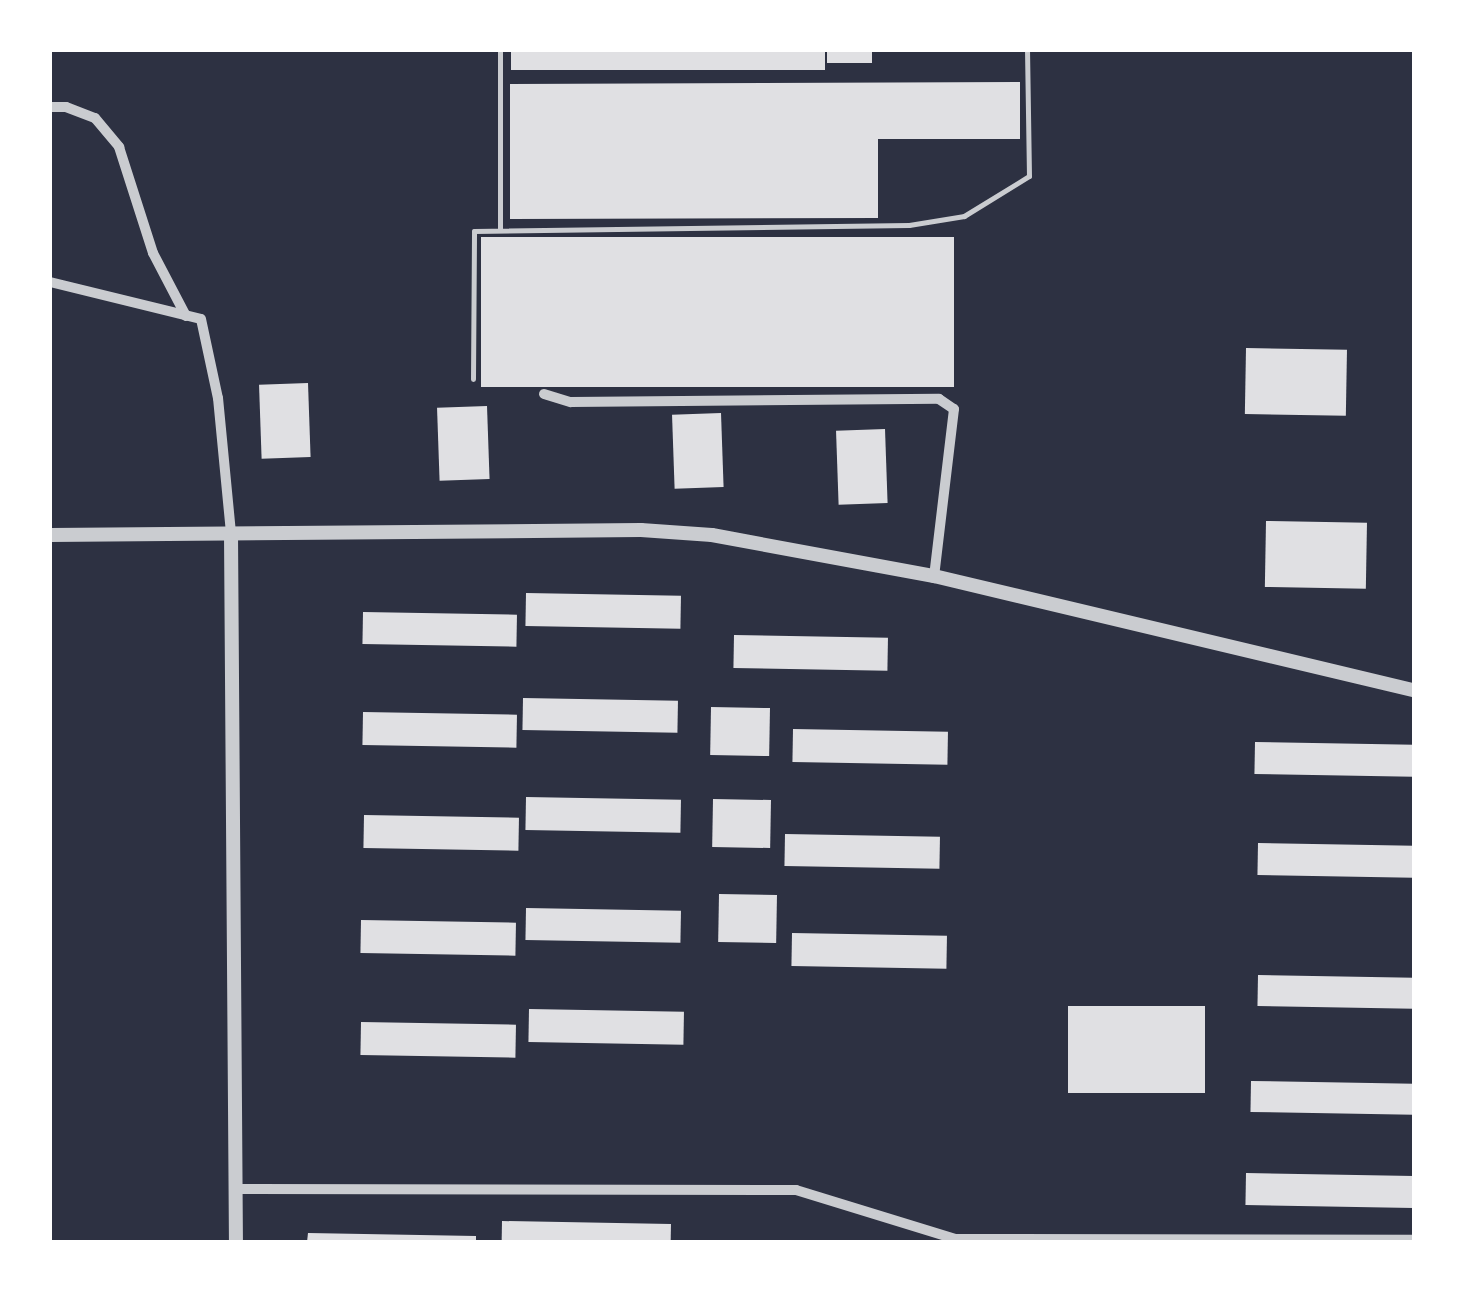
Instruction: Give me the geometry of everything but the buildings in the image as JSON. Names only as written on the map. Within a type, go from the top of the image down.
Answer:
[{"type":"street","points":[[50,107],[66,107],[95,118],[119,147],[153,253],[186,316]]},
{"type":"street","points":[[50,282],[201,319],[218,398],[231,534],[236,1242]]},
{"type":"street","points":[[544,394],[571,402],[940,399],[954,409],[934,576]]},
{"type":"street","points":[[50,536],[659,531],[712,536],[934,576],[1414,690]]},
{"type":"street","points":[[236,1188],[796,1190],[955,1239],[1414,1240]]},
{"type":"lane","points":[[500,50],[500,230]]},
{"type":"lane","points":[[473,379],[474,231],[908,225],[964,216],[1029,176],[1027,50]]}]
